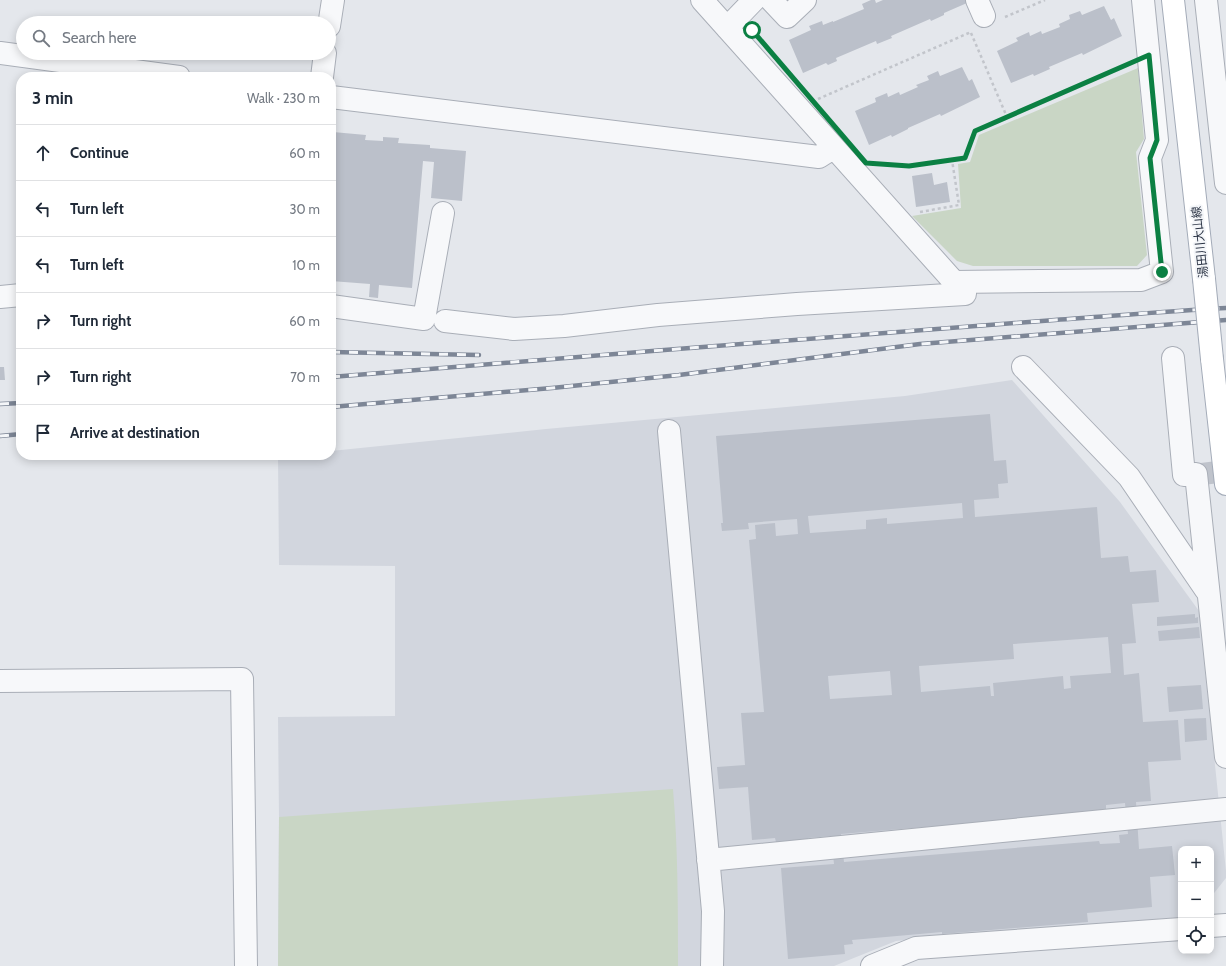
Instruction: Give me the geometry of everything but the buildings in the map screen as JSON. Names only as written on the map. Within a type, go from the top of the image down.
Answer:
[{"type":"main road","name":"湯田川大山線","points":[[1173,0],[1226,484]]},
{"type":"street","points":[[331,16],[333,0]]},
{"type":"street","points":[[702,0],[959,288]]},
{"type":"street","points":[[726,28],[754,0]]},
{"type":"street","points":[[770,0],[787,17],[805,0]]},
{"type":"street","points":[[445,321],[514,329],[564,326],[658,315],[797,304],[959,288],[1140,280],[1162,272],[1150,158],[1157,140],[1143,0]]},
{"type":"street","points":[[1206,0],[1226,183]]},
{"type":"street","points":[[0,53],[16,55]]},
{"type":"street","points":[[52,60],[142,72]]},
{"type":"street","points":[[323,72],[324,60]]},
{"type":"street","points":[[336,98],[819,157],[833,148]]},
{"type":"street","points":[[336,307],[424,319],[443,213]]},
{"type":"street","points":[[0,297],[16,295]]},
{"type":"street","points":[[1174,358],[1184,475],[1199,474],[1208,593],[1226,757]]},
{"type":"street","points":[[1023,367],[1129,477],[1208,593]]},
{"type":"street","points":[[669,431],[713,911],[712,966]]},
{"type":"street","points":[[0,681],[242,679],[246,966]]},
{"type":"street","points":[[708,860],[1226,809]]},
{"type":"street","points":[[1214,926],[1226,925]]},
{"type":"street","points":[[872,966],[916,948],[1178,929]]},
{"type":"path","points":[[813,101],[970,33],[985,16],[1045,0]]},
{"type":"path","points":[[970,33],[1007,117]]},
{"type":"path","points":[[874,164],[909,166],[965,158],[975,131],[1149,55]]},
{"type":"path","points":[[917,213],[959,205],[952,160]]},
{"type":"shaded area","points":[[1012,380],[1120,502],[1199,611],[1226,878],[1214,893],[1214,846],[1178,846],[1178,917],[896,941],[834,966],[278,966],[278,717],[395,716],[395,566],[279,565],[278,460],[336,460],[336,450],[546,429],[905,396]]},
{"type":"green space","points":[[1138,68],[1144,139],[1136,152],[1147,255],[1137,266],[973,266],[957,261],[912,216],[961,208],[958,164],[970,162],[979,135]]},
{"type":"green space","points":[[673,789],[677,855],[678,966],[278,966],[279,817]]},
{"type":"tunnel","points":[[1202,474],[1226,471]]},
{"type":"railway","points":[[336,377],[1226,308]]},
{"type":"railway","points":[[336,407],[552,388],[679,375],[920,344],[1226,320]]},
{"type":"railway","points":[[336,352],[479,355]]},
{"type":"railway","points":[[0,404],[16,403]]},
{"type":"railway","points":[[0,436],[16,434]]},
{"type":"route","points":[[752,30],[866,163],[909,166],[965,158],[975,131],[1149,55],[1157,140],[1150,158],[1162,272]]}]
